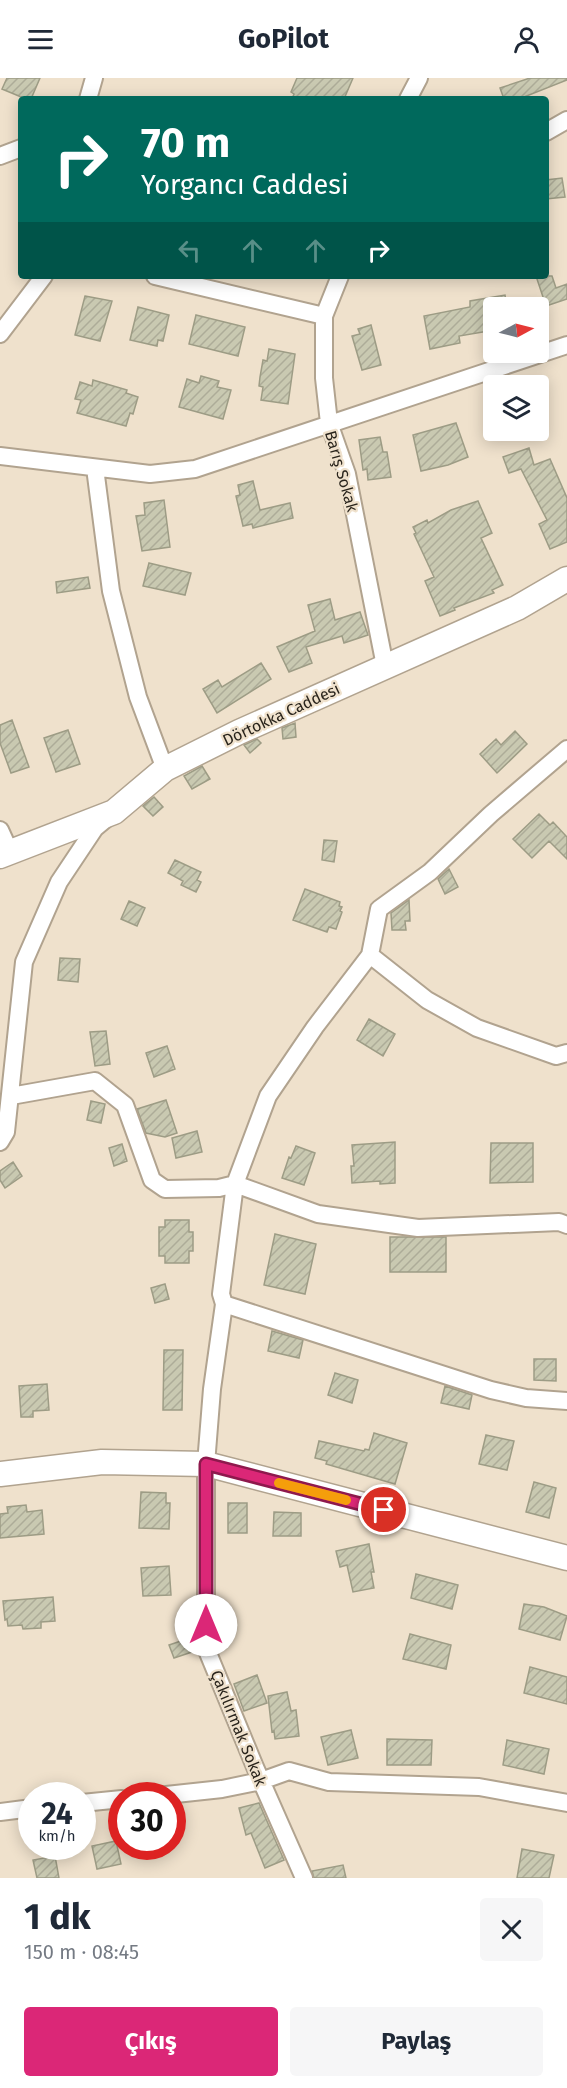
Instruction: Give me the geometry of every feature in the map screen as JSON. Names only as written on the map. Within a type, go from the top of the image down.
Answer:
[{"type":"street","points":[[89,96],[94,78]]},
{"type":"street","points":[[410,96],[419,78]]},
{"type":"street","points":[[549,130],[567,120]]},
{"type":"street","points":[[0,156],[18,149]]},
{"type":"street","points":[[0,334],[42,279]]},
{"type":"street","points":[[168,279],[324,315]]},
{"type":"street","name":"Barış Sokak","points":[[339,279],[324,315],[324,378],[329,423],[347,474],[385,666]]},
{"type":"street","points":[[0,456],[150,474],[195,469],[567,345]]},
{"type":"street","points":[[96,468],[111,591],[138,697],[165,769]]},
{"type":"street","name":"Dörtokka Caddesi","points":[[5,854],[114,812],[165,769],[239,732],[517,608],[567,579]]},
{"type":"street","points":[[567,749],[491,814],[430,872],[379,909],[370,955],[427,1000],[477,1028],[556,1056],[567,1053]]},
{"type":"street","points":[[0,1142],[6,1132],[11,1096],[24,962],[59,882],[94,828],[114,812]]},
{"type":"street","points":[[0,830],[5,854]]},
{"type":"street","name":"Çakılırmak Sokak","points":[[304,1878],[206,1648],[206,1464],[224,1304],[221,1294],[235,1184],[268,1096],[370,955]]},
{"type":"street","points":[[11,1096],[95,1081],[125,1105],[152,1180],[165,1189],[219,1188],[235,1184],[318,1214],[418,1228],[559,1222],[567,1225]]},
{"type":"street","points":[[224,1304],[491,1390],[526,1398],[567,1401]]},
{"type":"street","points":[[0,1474],[102,1462],[206,1464],[567,1558]]},
{"type":"street","points":[[186,1793],[222,1789],[261,1781],[289,1772],[329,1782],[479,1787],[567,1803]]},
{"type":"street","points":[[0,1812],[18,1810]]},
{"type":"building","points":[[7,78],[40,78],[32,96],[19,96],[2,89]]},
{"type":"building","points":[[297,78],[353,78],[345,96],[293,96],[291,92]]},
{"type":"building","points":[[530,78],[567,78],[567,80],[527,96],[503,96],[500,88]]},
{"type":"building","points":[[562,178],[565,197],[549,199],[549,180]]},
{"type":"building","points":[[549,276],[552,276],[556,288],[567,284],[567,299],[549,305],[549,297],[543,297],[537,279],[549,279]]},
{"type":"building","points":[[85,296],[112,301],[100,341],[75,335]]},
{"type":"building","points":[[483,299],[483,332],[459,336],[460,343],[430,349],[424,316],[470,307],[470,301]]},
{"type":"building","points":[[138,307],[169,315],[163,341],[158,340],[157,346],[130,340]]},
{"type":"building","points":[[196,315],[245,327],[238,356],[189,344]]},
{"type":"building","points":[[371,325],[381,365],[362,370],[352,336],[360,334],[358,329]]},
{"type":"building","points":[[269,349],[295,354],[288,404],[261,400],[263,387],[259,386],[260,377],[263,360],[267,361]]},
{"type":"building","points":[[201,376],[219,381],[217,387],[231,390],[223,419],[179,407],[187,379],[199,383]]},
{"type":"building","points":[[93,380],[127,390],[126,393],[138,397],[133,414],[130,413],[126,426],[77,413],[81,400],[75,399],[80,382],[92,386]]},
{"type":"building","points":[[456,423],[468,457],[448,465],[421,471],[413,435]]},
{"type":"building","points":[[380,437],[383,452],[387,452],[391,477],[368,480],[367,469],[363,470],[359,440]]},
{"type":"building","points":[[529,448],[534,465],[550,459],[567,498],[567,542],[550,549],[539,524],[547,520],[521,469],[509,473],[503,457]]},
{"type":"building","points":[[253,481],[260,510],[290,503],[293,518],[253,528],[252,524],[243,526],[236,496],[240,495],[238,485]]},
{"type":"building","points":[[164,500],[170,547],[142,551],[136,516],[145,515],[144,503]]},
{"type":"building","points":[[478,501],[492,533],[481,538],[503,585],[492,590],[494,593],[454,608],[455,610],[440,616],[425,581],[434,577],[413,527],[427,520],[428,523],[451,510]]},
{"type":"building","points":[[149,563],[191,573],[185,595],[143,586]]},
{"type":"building","points":[[88,577],[90,588],[57,593],[56,582]]},
{"type":"building","points":[[330,599],[335,620],[360,612],[368,635],[344,643],[342,636],[306,647],[312,663],[289,672],[277,647],[315,631],[308,605]]},
{"type":"building","points":[[261,663],[271,679],[217,713],[203,689],[218,680],[222,687]]},
{"type":"building","points":[[12,720],[29,767],[11,773],[0,743],[0,725]]},
{"type":"building","points":[[295,723],[296,737],[283,739],[282,728]]},
{"type":"building","points":[[68,730],[80,764],[56,772],[44,738]]},
{"type":"building","points":[[515,731],[527,744],[497,773],[480,754],[496,739],[501,745]]},
{"type":"building","points":[[257,739],[261,743],[250,753],[244,745]]},
{"type":"building","points":[[202,766],[210,779],[192,789],[184,776]]},
{"type":"building","points":[[154,797],[163,807],[153,816],[143,806]]},
{"type":"building","points":[[539,814],[550,825],[553,822],[567,837],[567,859],[549,841],[532,858],[513,839]]},
{"type":"building","points":[[324,840],[337,841],[334,862],[322,860]]},
{"type":"building","points":[[175,860],[201,872],[197,880],[201,882],[196,892],[181,885],[183,881],[168,873]]},
{"type":"building","points":[[449,869],[458,887],[445,894],[438,879]]},
{"type":"building","points":[[305,889],[340,902],[342,912],[336,929],[329,927],[327,932],[293,920]]},
{"type":"building","points":[[409,900],[410,921],[405,921],[406,930],[392,930],[391,913]]},
{"type":"building","points":[[129,901],[145,908],[137,926],[121,919]]},
{"type":"building","points":[[60,958],[80,959],[78,982],[58,980]]},
{"type":"building","points":[[369,1019],[395,1034],[383,1056],[357,1040]]},
{"type":"building","points":[[106,1031],[110,1064],[95,1066],[90,1032]]},
{"type":"building","points":[[167,1046],[175,1069],[154,1077],[146,1053]]},
{"type":"building","points":[[166,1100],[177,1133],[165,1137],[146,1133],[137,1109]]},
{"type":"building","points":[[91,1101],[105,1104],[101,1123],[87,1120]]},
{"type":"building","points":[[197,1131],[202,1152],[176,1158],[172,1138]]},
{"type":"building","points":[[395,1142],[395,1183],[380,1184],[380,1181],[352,1183],[351,1166],[354,1166],[352,1145]]},
{"type":"building","points":[[491,1143],[533,1143],[533,1182],[490,1183]]},
{"type":"building","points":[[122,1144],[127,1161],[114,1166],[109,1148]]},
{"type":"building","points":[[296,1146],[315,1153],[304,1185],[282,1178],[289,1157],[291,1158]]},
{"type":"building","points":[[13,1162],[22,1176],[5,1188],[0,1180],[0,1171]]},
{"type":"building","points":[[165,1220],[189,1220],[189,1232],[193,1232],[193,1251],[189,1251],[189,1263],[165,1263],[165,1256],[159,1256],[159,1227],[165,1227]]},
{"type":"building","points":[[275,1234],[316,1244],[305,1294],[264,1285]]},
{"type":"building","points":[[390,1237],[446,1237],[446,1272],[390,1272]]},
{"type":"building","points":[[165,1284],[169,1299],[155,1303],[151,1288]]},
{"type":"building","points":[[272,1331],[303,1340],[299,1358],[268,1351]]},
{"type":"building","points":[[164,1350],[183,1350],[182,1410],[163,1410]]},
{"type":"building","points":[[534,1359],[556,1359],[556,1381],[534,1380]]},
{"type":"building","points":[[335,1373],[358,1380],[352,1403],[328,1395]]},
{"type":"building","points":[[47,1384],[49,1410],[33,1411],[33,1417],[21,1417],[19,1386]]},
{"type":"building","points":[[445,1386],[472,1395],[469,1409],[441,1403]]},
{"type":"building","points":[[374,1433],[407,1443],[395,1484],[326,1464],[327,1461],[315,1458],[319,1441],[364,1451],[369,1450]]},
{"type":"building","points":[[486,1435],[514,1441],[507,1470],[479,1464]]},
{"type":"building","points":[[534,1482],[556,1488],[549,1518],[526,1512]]},
{"type":"building","points":[[141,1492],[166,1493],[166,1503],[170,1503],[169,1529],[139,1528]]},
{"type":"building","points":[[228,1503],[247,1503],[247,1533],[228,1533]]},
{"type":"building","points":[[26,1505],[27,1512],[42,1510],[44,1534],[0,1538],[0,1514],[8,1513],[7,1507]]},
{"type":"building","points":[[274,1512],[301,1513],[301,1536],[273,1536]]},
{"type":"building","points":[[369,1544],[374,1572],[371,1572],[374,1588],[353,1592],[347,1565],[340,1567],[336,1551]]},
{"type":"building","points":[[169,1566],[171,1595],[143,1596],[141,1568]]},
{"type":"building","points":[[416,1574],[458,1585],[452,1609],[411,1598]]},
{"type":"building","points":[[53,1597],[55,1621],[41,1622],[41,1628],[23,1629],[22,1625],[8,1626],[3,1601]]},
{"type":"building","points":[[524,1604],[544,1607],[567,1616],[560,1640],[519,1629]]},
{"type":"building","points":[[410,1634],[451,1645],[446,1669],[403,1659]]},
{"type":"building","points":[[190,1638],[195,1651],[174,1658],[169,1645]]},
{"type":"building","points":[[530,1667],[567,1677],[567,1704],[524,1693]]},
{"type":"building","points":[[257,1675],[267,1703],[244,1711],[234,1684]]},
{"type":"building","points":[[287,1692],[291,1711],[296,1710],[299,1736],[275,1739],[274,1731],[272,1732],[268,1696]]},
{"type":"building","points":[[351,1730],[358,1758],[328,1765],[321,1737]]},
{"type":"building","points":[[387,1739],[432,1740],[431,1765],[387,1765]]},
{"type":"building","points":[[507,1740],[549,1749],[544,1774],[503,1765]]},
{"type":"building","points":[[259,1803],[284,1860],[265,1868],[251,1833],[246,1835],[239,1808]]},
{"type":"building","points":[[108,1843],[108,1860],[120,1860],[121,1864],[97,1869],[96,1845]]},
{"type":"building","points":[[522,1849],[554,1855],[549,1878],[517,1878]]},
{"type":"building","points":[[33,1860],[56,1860],[59,1878],[37,1878]]},
{"type":"building","points":[[343,1865],[346,1878],[314,1878],[312,1871]]},
{"type":"slow traffic","points":[[279,1483],[346,1500]]},
{"type":"route","points":[[206,1625],[206,1464],[384,1510]]}]
